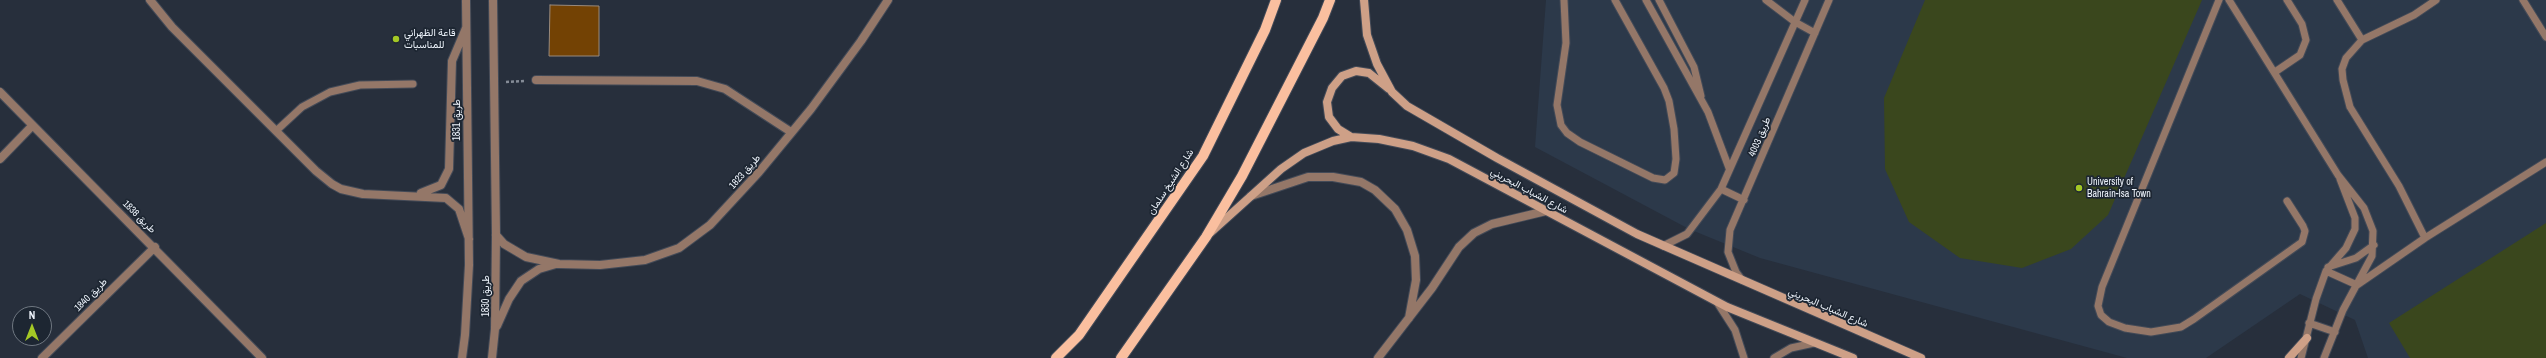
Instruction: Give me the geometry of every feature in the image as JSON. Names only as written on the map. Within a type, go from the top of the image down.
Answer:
[{"type":"main road","name":"شارع الشيخ سلمان","points":[[1056,358],[1083,328],[1203,156],[1265,30],[1276,0]]},
{"type":"main road","points":[[1121,358],[1206,237],[1242,176],[1323,18],[1330,0]]},
{"type":"street","name":"طريق 1831","points":[[466,0],[469,240]]},
{"type":"street","points":[[493,0],[496,235]]},
{"type":"street","points":[[882,9],[883,0]]},
{"type":"street","name":"طريق 1823","points":[[496,235],[504,244],[526,257],[558,264],[600,265],[645,260],[679,248],[710,225],[791,132],[861,41],[888,0]]},
{"type":"street","name":"شارع الشباب البحريني","points":[[1364,0],[1366,35],[1377,64],[1392,92],[1407,106],[1497,158],[1637,234],[1921,358]]},
{"type":"street","points":[[153,2],[172,27],[316,171],[341,189],[363,194],[440,197],[451,201],[462,215],[469,240]]},
{"type":"street","points":[[394,196],[426,193],[444,181],[449,169],[452,61],[466,26]]},
{"type":"street","points":[[1351,137],[1338,129],[1330,117],[1327,102],[1332,88],[1342,76],[1356,71],[1369,73],[1392,92]]},
{"type":"street","points":[[536,80],[697,81],[725,89],[791,132]]},
{"type":"street","name":"طريق 1838","points":[[0,92],[32,126],[155,247],[262,358]]},
{"type":"street","points":[[0,159],[32,126]]},
{"type":"street","name":"شارع الشباب البحريني","points":[[1206,237],[1281,169],[1304,153],[1333,141],[1351,137],[1379,139],[1427,151],[1449,159],[1717,302],[1853,358]]},
{"type":"street","points":[[1249,197],[1308,177],[1333,177],[1361,182],[1375,190],[1395,209],[1407,230],[1415,256],[1416,280],[1409,318]]},
{"type":"street","points":[[1378,358],[1409,318],[1459,247],[1474,233],[1492,224],[1546,211]]},
{"type":"street","name":"طريق 1830","points":[[492,358],[495,329],[496,235]]},
{"type":"street","name":"طريق 1830","points":[[462,358],[465,335],[469,240]]},
{"type":"street","name":"طريق 1840","points":[[42,358],[155,247]]},
{"type":"street","name":"طريق 1823","points":[[495,329],[509,299],[521,281],[539,269],[558,264]]},
{"type":"street","points":[[2289,358],[2307,338]]},
{"type":"lane","points":[[1564,0],[1566,43],[1558,105],[1561,125],[1567,133],[1580,142],[1653,178],[1665,180],[1674,173],[1676,159],[1674,129],[1669,102],[1664,88],[1615,0]]},
{"type":"lane","points":[[1646,0],[1701,98],[1729,168]]},
{"type":"lane","points":[[1659,0],[1694,67],[1701,98]]},
{"type":"lane","points":[[1766,0],[1795,22],[1816,33]]},
{"type":"lane","name":"طريق 4003","points":[[1663,246],[1687,234],[1721,189],[1729,168],[1805,0]]},
{"type":"lane","name":"طريق 4003","points":[[1742,281],[1731,262],[1728,241],[1730,230],[1829,0]]},
{"type":"lane","points":[[2219,0],[2100,292],[2098,306],[2101,315],[2109,322],[2125,328],[2151,332],[2181,327],[2194,319],[2302,242],[2305,231],[2287,200]]},
{"type":"lane","points":[[2229,0],[2338,175],[2366,214],[2372,231],[2374,246],[2372,256],[2343,310],[2336,332],[2324,358]]},
{"type":"lane","points":[[2275,72],[2300,55],[2306,40],[2302,24],[2287,0]]},
{"type":"lane","points":[[2337,0],[2362,40]]},
{"type":"lane","points":[[2425,238],[2399,186],[2347,98],[2342,70],[2346,58],[2362,40],[2414,15],[2436,0]]},
{"type":"lane","points":[[2523,0],[2546,37]]},
{"type":"lane","points":[[276,131],[302,107],[330,92],[360,86],[412,84]]},
{"type":"lane","points":[[2357,285],[2425,238],[2546,162]]},
{"type":"lane","points":[[2301,358],[2307,338],[2309,323],[2327,269],[2346,248],[2355,229],[2355,218],[2338,175]]},
{"type":"lane","points":[[1721,189],[1744,200]]},
{"type":"lane","points":[[2327,269],[2356,258],[2374,246]]},
{"type":"lane","points":[[2327,269],[2357,285]]},
{"type":"lane","points":[[1717,302],[1735,330],[1744,358]]},
{"type":"lane","points":[[2309,323],[2336,332]]},
{"type":"lane","points":[[1774,358],[1791,348],[1814,343]]},
{"type":"shaded area","name":"University of Bahrain-Isa Town","points":[[1546,0],[2546,0],[2546,358],[2368,358],[2355,320],[2300,294],[2206,358],[2127,358],[1760,258],[1689,229],[1535,147]]},
{"type":"green space","points":[[1925,0],[2202,0],[2108,215],[2071,249],[2022,268],[1960,258],[1909,222],[1885,169],[1884,98]]},
{"type":"green space","points":[[2546,223],[2546,358],[2410,358],[2389,323]]},
{"type":"building","points":[[550,5],[599,6],[599,56],[549,56]]},
{"type":"place","name":"قاعة الظهراني للمناسبات","points":[[396,39]]},
{"type":"place","name":"University of Bahrain-Isa Town","points":[[2079,188]]}]
